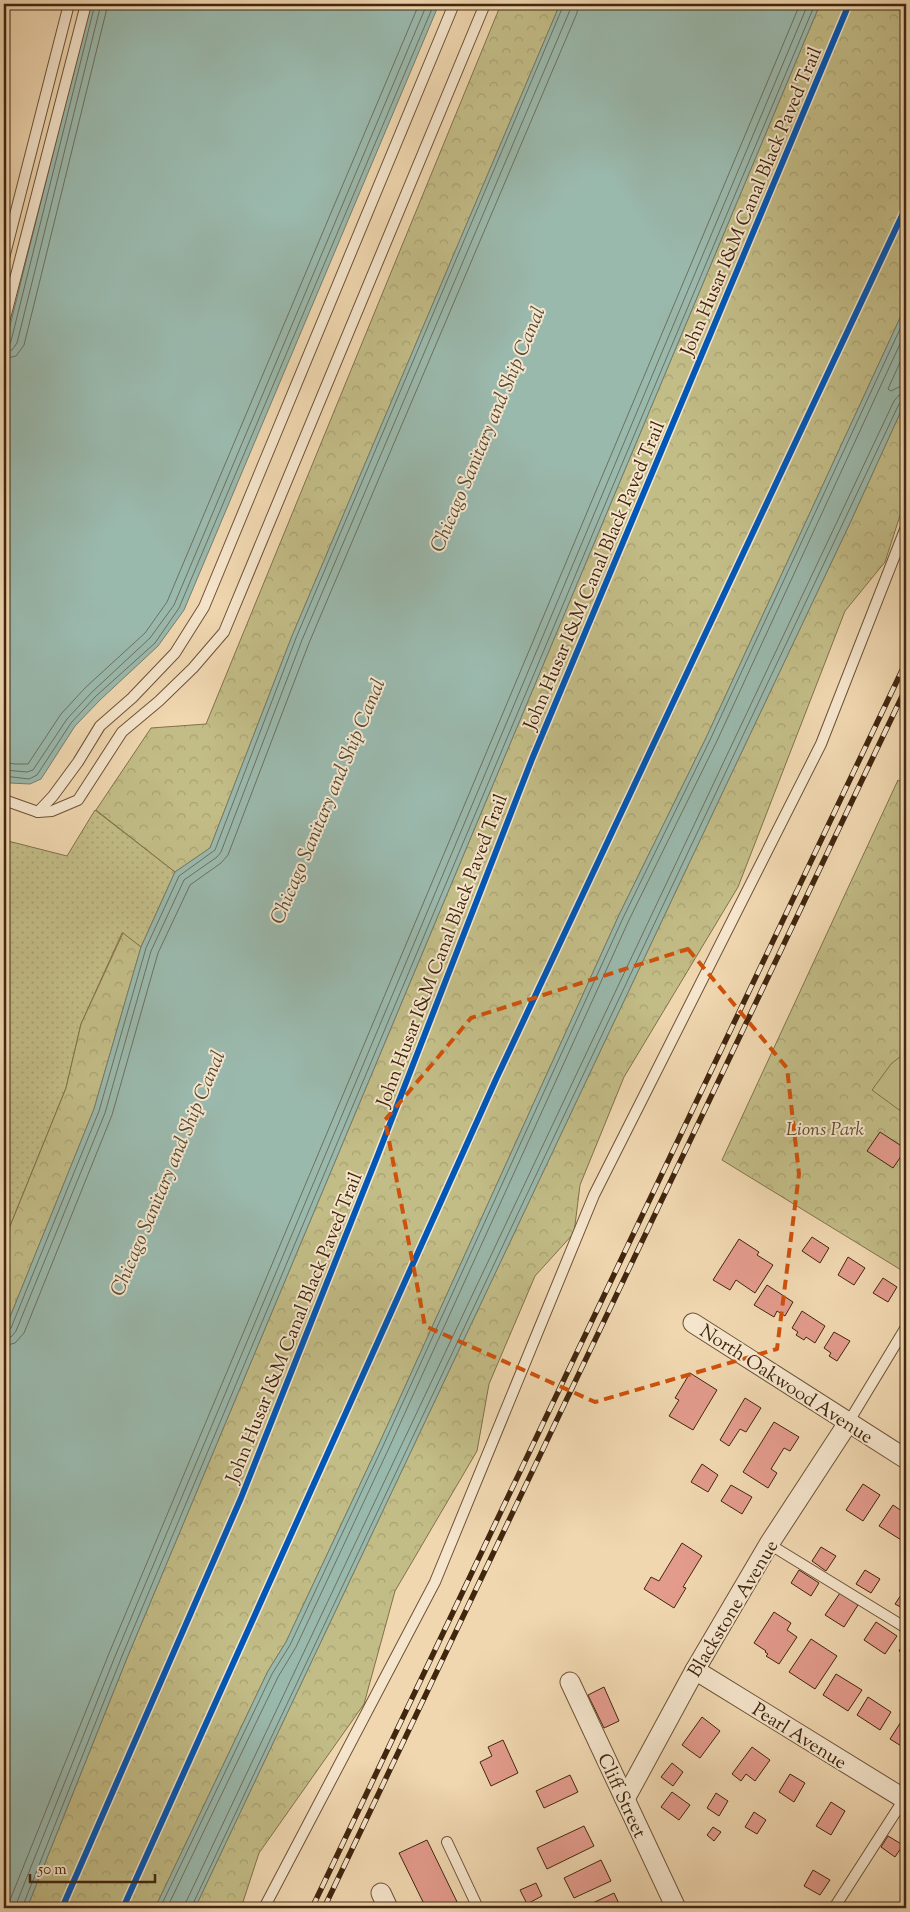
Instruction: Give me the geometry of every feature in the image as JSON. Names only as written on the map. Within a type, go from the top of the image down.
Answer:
[{"type":"street","name":"North Oakwood Avenue","points":[[693,1323],[906,1459]]},
{"type":"street","name":"Blackstone Avenue","points":[[625,1799],[695,1670],[769,1544],[848,1423]]},
{"type":"street","name":"Pearl Avenue","points":[[695,1670],[906,1798]]},
{"type":"street","name":"Cliff Street","points":[[570,1682],[676,1908]]},
{"type":"lane","points":[[4,258],[69,4]]},
{"type":"lane","points":[[4,322],[86,4]]},
{"type":"lane","points":[[38,812],[53,796],[78,762],[100,726],[132,698],[175,653],[204,607],[454,4]]},
{"type":"lane","points":[[4,800],[38,812],[52,811],[78,800],[122,732],[159,701],[193,668],[224,632],[485,4]]},
{"type":"lane","points":[[264,1908],[435,1582],[594,1195],[821,744],[906,527]]},
{"type":"lane","points":[[848,1423],[906,1327]]},
{"type":"lane","points":[[769,1544],[906,1628]]},
{"type":"lane","points":[[834,1908],[906,1798]]},
{"type":"lane","points":[[447,1842],[478,1908]]},
{"type":"highlighted area","points":[[688,949],[787,1068],[799,1174],[777,1349],[595,1402],[425,1326],[385,1120],[471,1018]]},
{"type":"green space","points":[[501,4],[560,4],[292,636],[210,848],[175,872],[96,810],[151,728],[206,724]]},
{"type":"green space","points":[[820,4],[906,4],[906,305],[706,738],[619,915],[379,1444],[286,1642],[268,1671],[155,1908],[27,1908],[127,1658]]},
{"type":"green space","points":[[906,400],[906,497],[885,562],[845,611],[738,887],[624,1077],[580,1185],[574,1233],[535,1276],[489,1384],[477,1451],[395,1591],[364,1704],[259,1853],[241,1908],[195,1908],[850,523]]},
{"type":"green space","name":"Lions Park","points":[[898,780],[906,785],[906,1273],[722,1160]]},
{"type":"green space","points":[[95,810],[175,872],[141,947],[122,933],[81,1024],[66,1088],[4,1241],[4,840],[67,856]]},
{"type":"green space","points":[[123,933],[141,947],[94,1109],[4,1332],[4,1241],[66,1088],[81,1024]]},
{"type":"green space","points":[[906,1052],[906,1115],[872,1090],[891,1064]]},
{"type":"water","points":[[90,4],[439,4],[184,610],[158,646],[75,726],[41,779],[30,784],[10,783],[4,780],[4,350]]},
{"type":"water","name":"Chicago Sanitary and Ship Canal","points":[[560,4],[820,4],[127,1658],[27,1908],[4,1908],[4,1332],[94,1109],[141,947],[175,872],[210,848],[292,636]]},
{"type":"water","points":[[906,305],[906,400],[850,523],[195,1908],[155,1908],[268,1671],[286,1642],[379,1444],[619,915],[706,738]]},
{"type":"building","points":[[880,1132],[906,1149],[893,1168],[867,1151]]},
{"type":"building","points":[[812,1237],[829,1248],[820,1263],[802,1251]]},
{"type":"building","points":[[739,1239],[759,1252],[757,1255],[773,1265],[755,1293],[736,1280],[730,1290],[713,1280]]},
{"type":"building","points":[[848,1257],[865,1268],[854,1285],[838,1275]]},
{"type":"building","points":[[883,1278],[897,1287],[888,1302],[873,1293]]},
{"type":"building","points":[[767,1285],[793,1302],[785,1316],[777,1311],[774,1317],[754,1305]]},
{"type":"building","points":[[802,1311],[825,1326],[815,1343],[806,1337],[804,1340],[796,1335],[798,1332],[792,1328]]},
{"type":"building","points":[[834,1332],[850,1341],[837,1361],[829,1356],[831,1353],[824,1348]]},
{"type":"building","points":[[690,1373],[717,1390],[693,1430],[669,1416],[679,1400],[675,1398]]},
{"type":"building","points":[[906,1379],[906,1400],[900,1396],[905,1389],[901,1386]]},
{"type":"building","points":[[745,1398],[761,1408],[746,1432],[740,1429],[729,1446],[720,1440]]},
{"type":"building","points":[[774,1422],[799,1437],[790,1451],[784,1448],[771,1469],[777,1473],[768,1488],[743,1472]]},
{"type":"building","points":[[702,1464],[718,1475],[708,1492],[691,1482]]},
{"type":"building","points":[[863,1484],[880,1495],[863,1521],[846,1510]]},
{"type":"building","points":[[731,1485],[752,1497],[742,1514],[721,1501]]},
{"type":"building","points":[[893,1505],[906,1514],[906,1543],[879,1526]]},
{"type":"building","points":[[682,1543],[702,1556],[683,1587],[686,1588],[674,1608],[644,1589],[651,1577],[659,1581]]},
{"type":"building","points":[[821,1547],[836,1556],[826,1571],[812,1561]]},
{"type":"building","points":[[799,1570],[819,1583],[811,1596],[791,1583]]},
{"type":"building","points":[[865,1570],[880,1579],[871,1593],[856,1584]]},
{"type":"building","points":[[906,1590],[906,1610],[895,1604]]},
{"type":"building","points":[[840,1593],[858,1605],[844,1627],[825,1615]]},
{"type":"building","points":[[774,1612],[791,1623],[787,1630],[797,1637],[779,1664],[766,1656],[768,1654],[766,1651],[754,1643]]},
{"type":"building","points":[[876,1622],[897,1636],[885,1654],[864,1640]]},
{"type":"building","points":[[811,1639],[837,1656],[815,1689],[789,1672]]},
{"type":"building","points":[[906,1639],[906,1656],[899,1651]]},
{"type":"building","points":[[836,1674],[862,1690],[848,1711],[823,1695]]},
{"type":"building","points":[[604,1687],[619,1721],[604,1728],[588,1695]]},
{"type":"building","points":[[868,1697],[891,1712],[880,1730],[857,1715]]},
{"type":"building","points":[[906,1714],[906,1749],[890,1739]]},
{"type":"building","points":[[702,1717],[720,1731],[700,1758],[682,1745]]},
{"type":"building","points":[[503,1740],[518,1773],[491,1786],[480,1762],[492,1756],[488,1747]]},
{"type":"building","points":[[752,1747],[770,1760],[755,1781],[746,1774],[741,1781],[732,1774]]},
{"type":"building","points":[[672,1763],[683,1772],[673,1786],[661,1777]]},
{"type":"building","points":[[790,1774],[805,1783],[794,1802],[779,1792]]},
{"type":"building","points":[[570,1775],[578,1792],[544,1808],[536,1791]]},
{"type":"building","points":[[672,1792],[690,1805],[679,1820],[661,1807]]},
{"type":"building","points":[[716,1793],[728,1801],[719,1816],[707,1808]]},
{"type":"building","points":[[831,1802],[845,1811],[831,1835],[816,1826]]},
{"type":"building","points":[[754,1812],[766,1820],[757,1834],[745,1827]]},
{"type":"building","points":[[584,1826],[594,1846],[547,1869],[537,1848]]},
{"type":"building","points":[[713,1827],[721,1832],[714,1841],[707,1835]]},
{"type":"building","points":[[888,1836],[903,1845],[895,1857],[881,1847]]},
{"type":"building","points":[[427,1840],[460,1908],[426,1908],[399,1853]]},
{"type":"building","points":[[601,1860],[611,1881],[574,1898],[564,1878]]},
{"type":"building","points":[[813,1870],[830,1880],[820,1895],[804,1886]]},
{"type":"building","points":[[536,1883],[542,1896],[527,1904],[520,1890]]},
{"type":"building","points":[[614,1893],[621,1908],[582,1908]]},
{"type":"building","points":[[906,1895],[906,1908],[898,1908]]},
{"type":"railway","points":[[312,1908],[906,662]]},
{"type":"railway","points":[[324,1908],[906,688]]},
{"type":"cycle path","name":"John Husar I&M Canal Black Paved Trail","points":[[62,1908],[241,1498],[377,1157],[532,759],[849,4]]},
{"type":"cycle path","points":[[123,1908],[497,1077],[906,207]]}]
